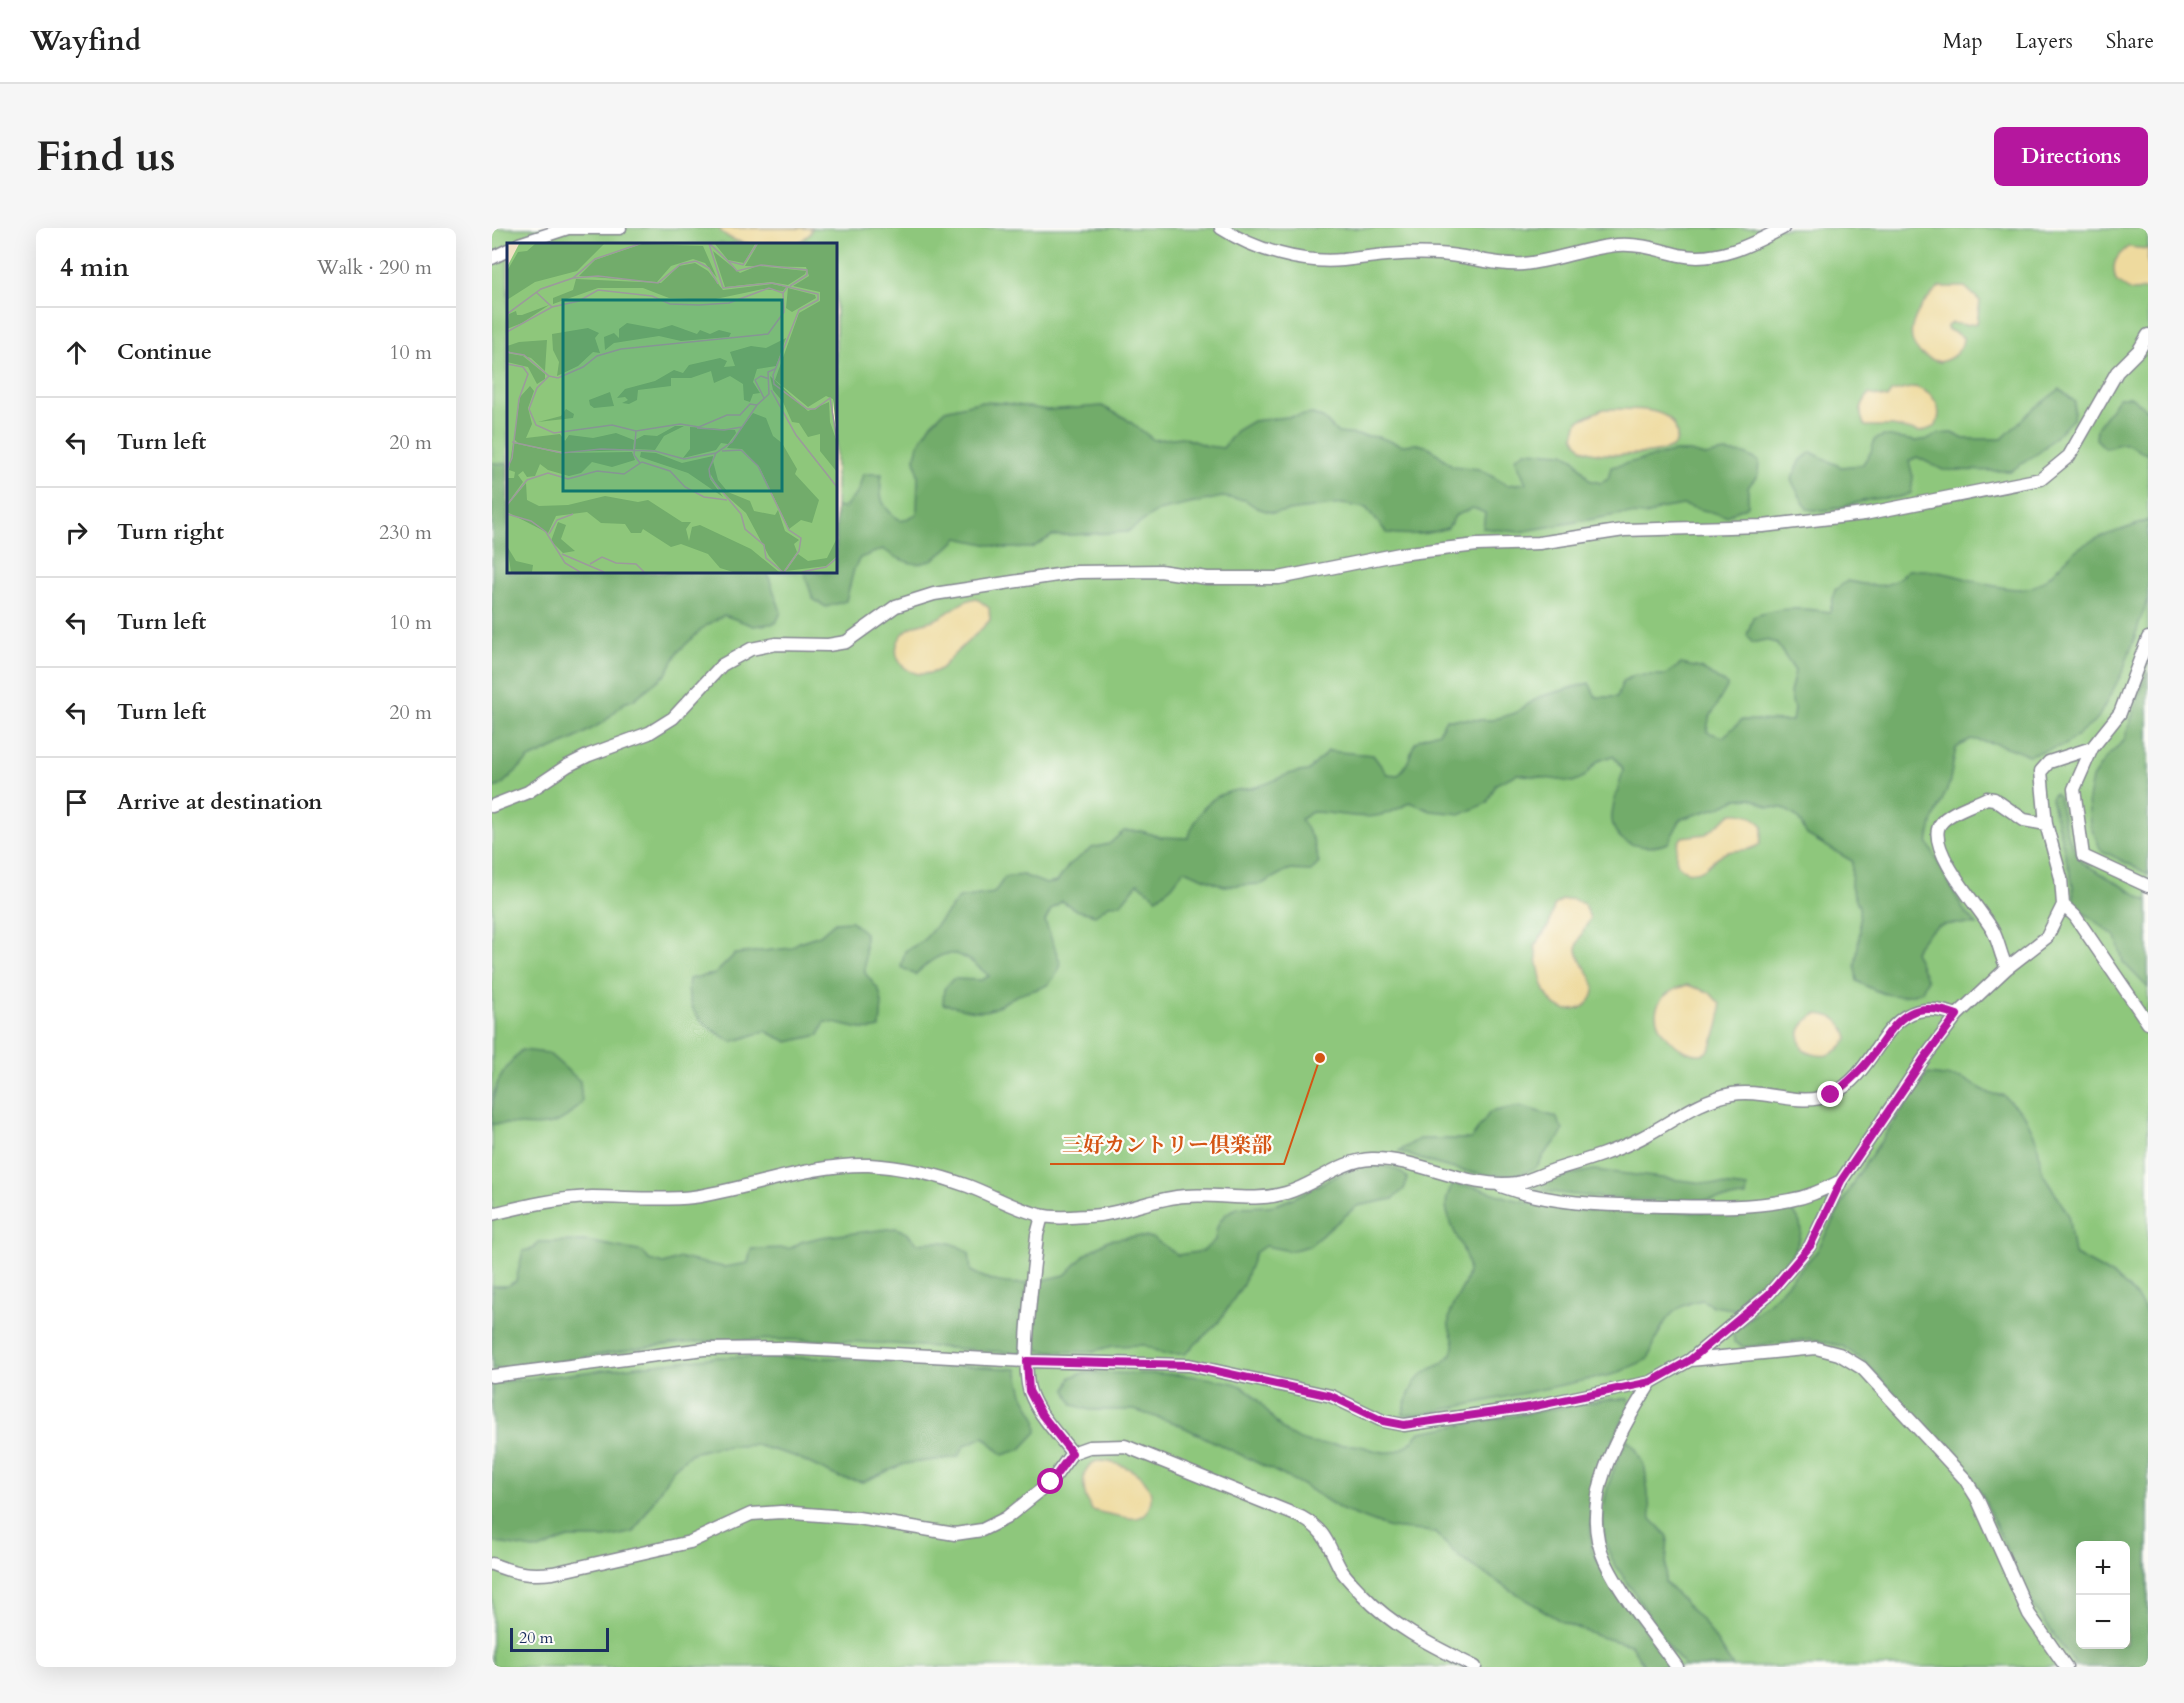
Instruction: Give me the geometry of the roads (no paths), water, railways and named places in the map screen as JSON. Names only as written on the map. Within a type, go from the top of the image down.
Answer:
[{"type":"lane","points":[[522,243],[567,228],[620,228]]},
{"type":"lane","points":[[1221,228],[1236,237],[1304,259],[1341,260],[1371,255],[1439,254],[1492,263],[1523,264],[1619,244],[1646,246],[1682,255],[1709,256],[1747,247],[1783,228]]},
{"type":"lane","points":[[492,258],[507,250]]},
{"type":"lane","points":[[492,806],[528,792],[567,766],[589,755],[649,733],[673,718],[723,665],[752,649],[776,644],[828,645],[846,642],[896,606],[934,594],[1077,572],[1160,571],[1207,578],[1279,578],[1400,554],[1478,544],[1539,543],[1624,530],[1763,526],[1864,514],[2041,479],[2069,456],[2117,372],[2139,350],[2148,335]]},
{"type":"lane","points":[[2148,638],[2120,713],[2092,748],[2074,789],[2083,856],[2148,886]]},
{"type":"lane","points":[[492,1376],[704,1349],[780,1348],[1027,1361],[1189,1365],[1331,1396],[1383,1421],[1404,1425],[1530,1407],[1651,1382],[1690,1360],[1769,1294],[1810,1246],[1841,1181],[1923,1060],[1957,1015],[2007,968],[2047,937],[2063,905],[2061,878],[2046,824],[2041,771],[2049,762],[2092,748]]},
{"type":"lane","points":[[2007,968],[2000,955],[1993,932],[1938,847],[1938,829],[1943,820],[1987,798],[1994,799],[2025,820],[2046,824]]},
{"type":"lane","points":[[2063,905],[2075,916],[2148,1023]]},
{"type":"lane","points":[[492,1214],[533,1204],[586,1197],[687,1198],[824,1170],[867,1165],[933,1176],[964,1185],[1042,1216],[1092,1216],[1134,1205],[1185,1196],[1260,1199],[1290,1192],[1357,1160],[1375,1159],[1407,1163],[1444,1175],[1516,1183],[1617,1149],[1645,1137],[1677,1116],[1730,1094],[1754,1092],[1809,1101],[1831,1095],[1864,1066],[1893,1026],[1908,1013],[1922,1008],[1938,1008],[1957,1015]]},
{"type":"lane","points":[[1488,1181],[1524,1194],[1575,1204],[1710,1207],[1788,1201],[1813,1195],[1841,1181]]},
{"type":"lane","points":[[1042,1216],[1037,1235],[1027,1361],[1029,1391],[1042,1415],[1072,1453]]},
{"type":"lane","points":[[1690,1360],[1816,1348],[1839,1354],[1862,1368],[1965,1479],[1977,1498],[2029,1614],[2066,1667]]},
{"type":"lane","points":[[1651,1382],[1634,1408],[1606,1469],[1597,1499],[1596,1523],[1604,1560],[1677,1667]]},
{"type":"lane","points":[[492,1564],[532,1576],[554,1573],[690,1542],[752,1514],[781,1512],[858,1518],[954,1534],[982,1530],[1006,1518],[1051,1482],[1072,1453],[1089,1447],[1125,1446],[1301,1517],[1318,1527],[1328,1540],[1342,1571],[1364,1597],[1413,1635],[1475,1667]]},
{"type":"place","name":"三好カントリー倶楽部","points":[[1320,1058]]}]
